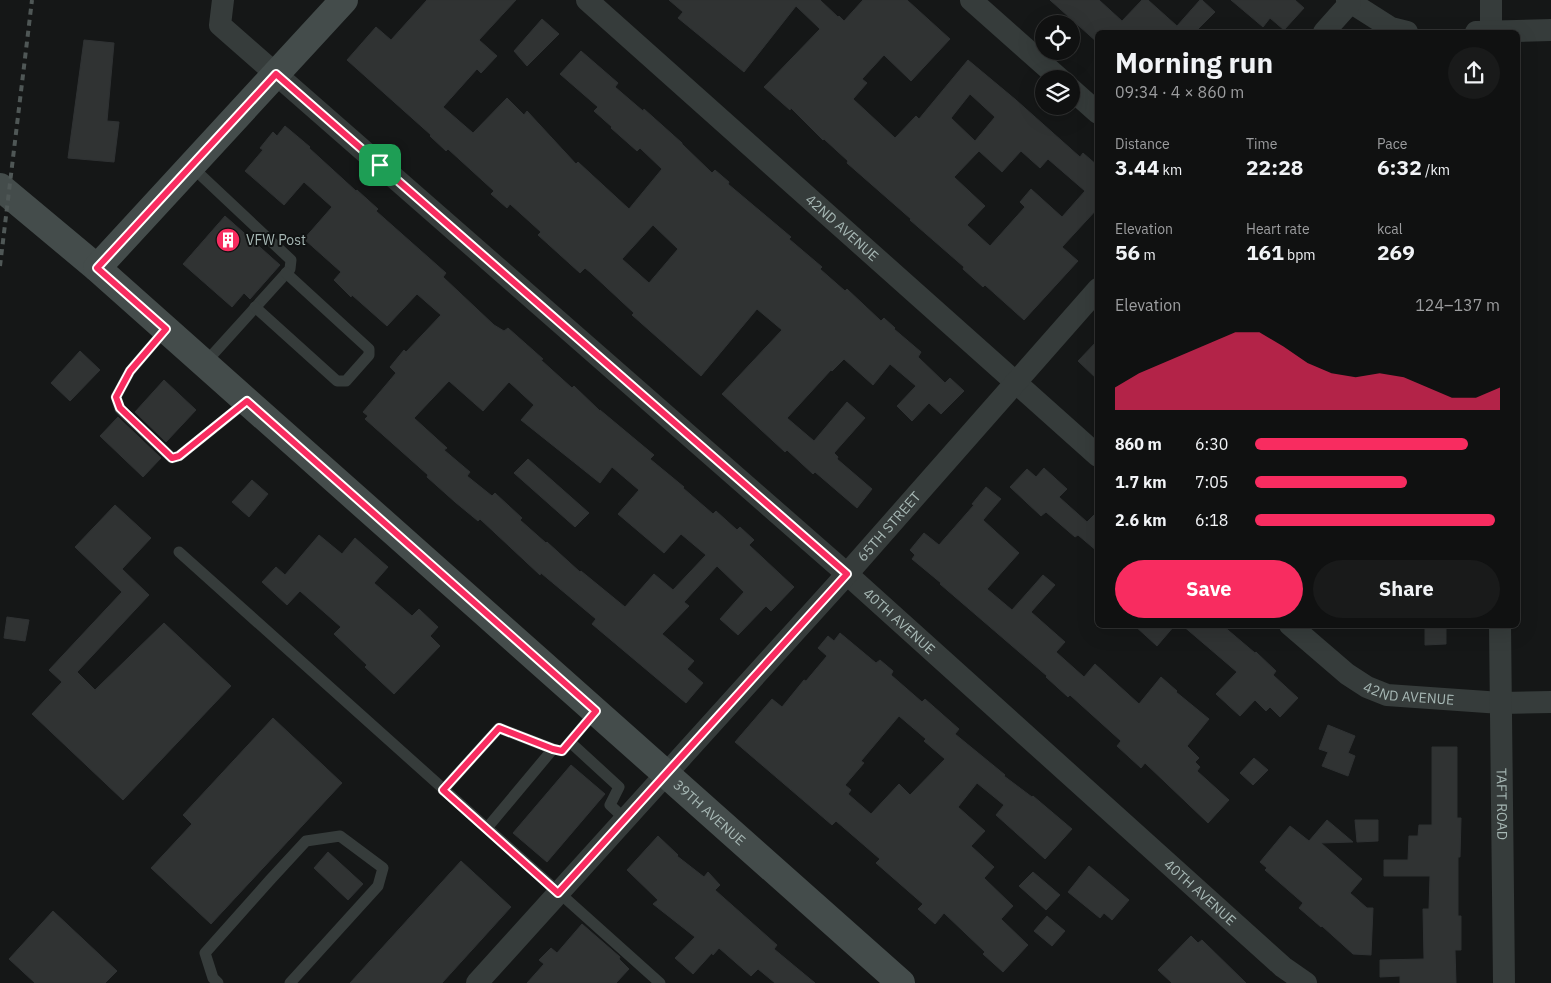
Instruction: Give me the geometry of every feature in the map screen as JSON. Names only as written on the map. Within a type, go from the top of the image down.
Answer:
[{"type":"main road","points":[[97,268],[344,0]]},
{"type":"main road","name":"39TH AVENUE","points":[[0,187],[97,268],[205,363],[901,983]]},
{"type":"street","name":"40TH AVENUE","points":[[223,0],[220,25],[847,574],[1283,967],[1306,983]]},
{"type":"street","name":"42ND AVENUE","points":[[587,0],[1095,453]]},
{"type":"street","points":[[972,0],[1050,70]]},
{"type":"street","points":[[1490,0],[1490,30]]},
{"type":"street","points":[[1326,30],[1348,1],[1391,28],[1399,30]]},
{"type":"street","points":[[1520,31],[1551,30]]},
{"type":"street","points":[[1080,97],[1095,110]]},
{"type":"street","name":"65TH STREET","points":[[477,983],[847,574],[1095,292]]},
{"type":"street","name":"42ND AVENUE","points":[[1293,628],[1347,674],[1367,687],[1387,695],[1500,703],[1551,702]]},
{"type":"street","name":"TAFT ROAD","points":[[1500,628],[1504,983]]},
{"type":"lane","points":[[191,166],[290,260],[290,269],[205,363]]},
{"type":"lane","points":[[255,308],[337,381],[346,381],[369,355],[369,349],[286,273]]},
{"type":"lane","points":[[166,329],[130,371],[116,397],[120,408],[172,458],[179,456],[247,401]]},
{"type":"lane","points":[[179,552],[660,983]]},
{"type":"lane","points":[[443,790],[499,728],[562,751],[596,711]]},
{"type":"lane","points":[[570,742],[619,786],[610,805],[625,819]]},
{"type":"lane","points":[[487,828],[553,749]]},
{"type":"lane","points":[[218,983],[213,978],[205,953],[306,841],[340,836],[383,868],[378,886],[290,983]]},
{"type":"building","points":[[427,0],[516,0],[479,40],[497,56],[481,73],[477,69],[443,107],[473,133],[507,98],[524,115],[527,111],[576,164],[578,162],[629,209],[662,169],[640,148],[637,151],[611,128],[594,111],[598,107],[560,74],[581,51],[618,83],[615,87],[643,111],[644,109],[712,173],[715,170],[729,182],[728,184],[791,237],[789,239],[822,267],[820,269],[845,291],[847,289],[881,321],[884,318],[895,328],[921,352],[918,357],[945,383],[950,378],[964,391],[941,414],[929,403],[912,421],[897,406],[916,386],[890,364],[873,385],[844,359],[831,370],[787,418],[814,441],[847,402],[865,418],[834,453],[838,457],[837,459],[872,489],[857,508],[815,472],[813,474],[787,450],[785,452],[722,394],[782,330],[757,309],[701,376],[632,315],[634,313],[591,273],[585,268],[580,273],[538,235],[541,232],[510,204],[507,208],[491,194],[494,191],[448,149],[446,151],[431,135],[347,60],[376,27],[391,40]],"holes":[[[653,225],[678,249],[649,283],[622,259]]]},
{"type":"building","points":[[669,0],[820,0],[844,21],[863,0],[907,0],[950,39],[911,81],[884,55],[862,79],[867,83],[853,99],[895,138],[916,116],[919,119],[968,60],[1080,157],[1083,153],[1095,163],[1095,211],[1062,247],[1078,261],[1024,320],[985,285],[983,287],[963,269],[964,267],[847,163],[848,161],[823,140],[791,108],[790,110],[764,87],[820,29],[796,6],[744,72],[678,18],[683,12]],"holes":[[[970,94],[995,117],[975,141],[951,118]],[[979,151],[1002,172],[1021,151],[1040,168],[1048,159],[1085,191],[1062,217],[1031,189],[1020,202],[1025,207],[990,246],[967,225],[985,206],[954,177]]]},
{"type":"building","points":[[1050,0],[1099,0],[1122,21],[1142,0],[1148,0],[1177,26],[1200,0],[1215,12],[1197,30],[1095,30],[1095,40],[1080,27],[1080,15],[1067,15]]},
{"type":"building","points":[[1231,0],[1295,0],[1304,8],[1284,30],[1270,18],[1263,27]]},
{"type":"building","points":[[542,19],[559,34],[527,66],[514,51]]},
{"type":"building","points":[[84,40],[114,43],[107,121],[119,122],[114,162],[68,158]]},
{"type":"building","points":[[285,126],[310,147],[356,191],[378,209],[376,211],[446,273],[443,277],[494,325],[504,331],[508,328],[572,388],[574,386],[600,411],[654,455],[650,459],[713,514],[716,511],[737,530],[740,527],[754,540],[749,545],[794,587],[771,611],[766,606],[738,635],[720,619],[744,592],[717,566],[684,602],[689,606],[662,634],[694,661],[687,669],[703,683],[686,703],[592,624],[596,619],[541,573],[540,575],[480,519],[478,521],[455,502],[427,477],[428,475],[365,419],[368,416],[363,412],[396,373],[390,367],[404,350],[406,352],[441,315],[417,294],[387,326],[352,295],[351,297],[334,280],[341,272],[304,239],[332,207],[304,182],[284,205],[245,171],[263,150],[260,148],[273,132],[277,136]],"holes":[[[449,381],[483,411],[509,382],[534,405],[521,420],[600,483],[612,467],[639,490],[618,514],[664,553],[681,534],[706,555],[673,590],[654,574],[625,607],[546,543],[520,520],[522,518],[495,493],[492,496],[467,476],[470,472],[444,450],[447,448],[414,418]]]},
{"type":"building","name":"VFW Post","points":[[225,216],[280,265],[250,299],[244,293],[232,307],[183,264]]},
{"type":"building","points":[[1095,343],[1095,377],[1078,361]]},
{"type":"building","points":[[80,351],[100,370],[70,401],[51,383]]},
{"type":"building","points":[[164,380],[196,410],[166,442],[135,412]]},
{"type":"building","points":[[118,417],[161,458],[143,477],[100,436]]},
{"type":"building","points":[[528,459],[589,513],[575,527],[514,473]]},
{"type":"building","points":[[1044,468],[1067,489],[1059,497],[1087,522],[1095,514],[1095,549],[1078,535],[1075,537],[1046,512],[1041,516],[1010,487],[1027,469],[1036,477]]},
{"type":"building","points":[[252,480],[268,494],[249,517],[232,502]]},
{"type":"building","points":[[986,487],[1001,499],[983,520],[1019,553],[987,589],[1012,610],[1043,575],[1055,585],[1031,612],[1065,642],[1056,652],[1084,677],[1095,664],[1139,704],[1161,677],[1209,719],[1187,746],[1199,758],[1195,762],[1200,767],[1197,771],[1229,800],[1208,823],[1145,763],[1141,768],[1117,746],[1121,741],[1070,695],[1068,697],[1047,676],[912,559],[915,555],[910,550],[924,533],[939,545],[974,505],[972,504]]},
{"type":"building","points":[[115,505],[151,538],[122,569],[149,595],[77,672],[95,690],[164,623],[231,686],[123,800],[32,714],[62,682],[49,670],[122,592],[75,547]]},
{"type":"building","points":[[319,535],[342,554],[355,538],[388,567],[374,583],[412,616],[419,609],[438,627],[430,636],[440,646],[394,694],[334,634],[341,627],[300,591],[287,605],[262,582],[276,567],[285,575]]},
{"type":"building","points":[[7,617],[29,620],[25,641],[4,638]]},
{"type":"building","points":[[1137,628],[1172,628],[1157,646]]},
{"type":"building","points":[[1186,628],[1226,628],[1276,671],[1273,675],[1298,698],[1280,717],[1270,707],[1266,711],[1255,700],[1240,716],[1216,694],[1237,672]]},
{"type":"building","points":[[1425,628],[1446,628],[1446,644],[1425,645]]},
{"type":"building","points":[[840,633],[876,663],[880,660],[893,671],[891,675],[922,702],[925,699],[959,729],[955,734],[1004,776],[1033,796],[1072,829],[1045,859],[996,815],[1004,805],[977,783],[958,807],[985,831],[971,846],[994,867],[984,878],[1013,906],[1001,919],[1028,945],[1003,972],[944,913],[935,924],[918,909],[923,904],[876,863],[880,859],[836,821],[832,825],[735,742],[772,699],[782,707],[827,656],[818,648],[828,636],[834,641]],"holes":[[[899,716],[926,739],[924,741],[945,759],[910,795],[899,784],[871,814],[848,794],[851,790],[845,785],[864,763],[861,761]]]},
{"type":"building","points":[[273,718],[342,783],[211,924],[151,868],[192,824],[183,815]]},
{"type":"building","points":[[1328,725],[1355,736],[1348,753],[1355,756],[1348,776],[1322,766],[1328,752],[1319,749]]},
{"type":"building","points":[[1432,747],[1457,747],[1457,818],[1461,818],[1460,857],[1458,857],[1458,916],[1461,916],[1461,950],[1455,950],[1456,983],[1400,983],[1400,976],[1380,977],[1380,960],[1424,959],[1423,909],[1429,909],[1430,876],[1384,876],[1384,860],[1408,860],[1409,836],[1418,836],[1419,825],[1432,825]]},
{"type":"building","points":[[1254,758],[1268,770],[1253,785],[1240,773]]},
{"type":"building","points":[[571,765],[605,794],[547,862],[513,833]]},
{"type":"building","points":[[1327,820],[1353,842],[1321,843],[1362,879],[1350,893],[1367,908],[1373,908],[1371,955],[1353,954],[1299,908],[1303,903],[1265,870],[1267,868],[1260,862],[1290,826],[1309,841]]},
{"type":"building","points":[[1355,820],[1378,820],[1378,841],[1357,842]]},
{"type":"building","points":[[658,836],[677,856],[704,877],[708,872],[720,885],[715,890],[777,945],[774,949],[815,983],[775,983],[758,969],[751,976],[719,948],[693,974],[675,958],[695,937],[653,904],[658,900],[627,870]]},
{"type":"building","points":[[328,852],[363,884],[348,900],[314,868]]},
{"type":"building","points":[[461,861],[511,907],[442,983],[350,983]]},
{"type":"building","points":[[1089,866],[1129,900],[1112,920],[1104,913],[1100,918],[1068,892]]},
{"type":"building","points":[[1033,872],[1060,895],[1046,910],[1019,886]]},
{"type":"building","points":[[53,911],[117,971],[105,983],[35,983],[9,959]]},
{"type":"building","points":[[1047,916],[1065,931],[1052,946],[1034,931]]},
{"type":"building","points":[[582,924],[620,957],[619,959],[629,969],[616,983],[527,983],[544,964],[539,960],[551,948],[557,953]]},
{"type":"building","points":[[1191,936],[1198,943],[1202,940],[1246,983],[1172,983],[1158,970]]},
{"type":"railway","points":[[0,266],[32,0]]},
{"type":"place","name":"VFW Post","points":[[228,240]]},
{"type":"route","points":[[276,74],[380,165],[847,574],[558,893],[443,790],[499,728],[562,751],[596,711],[247,401],[179,456],[172,458],[120,408],[116,397],[130,371],[166,329],[97,268],[276,74]]}]
